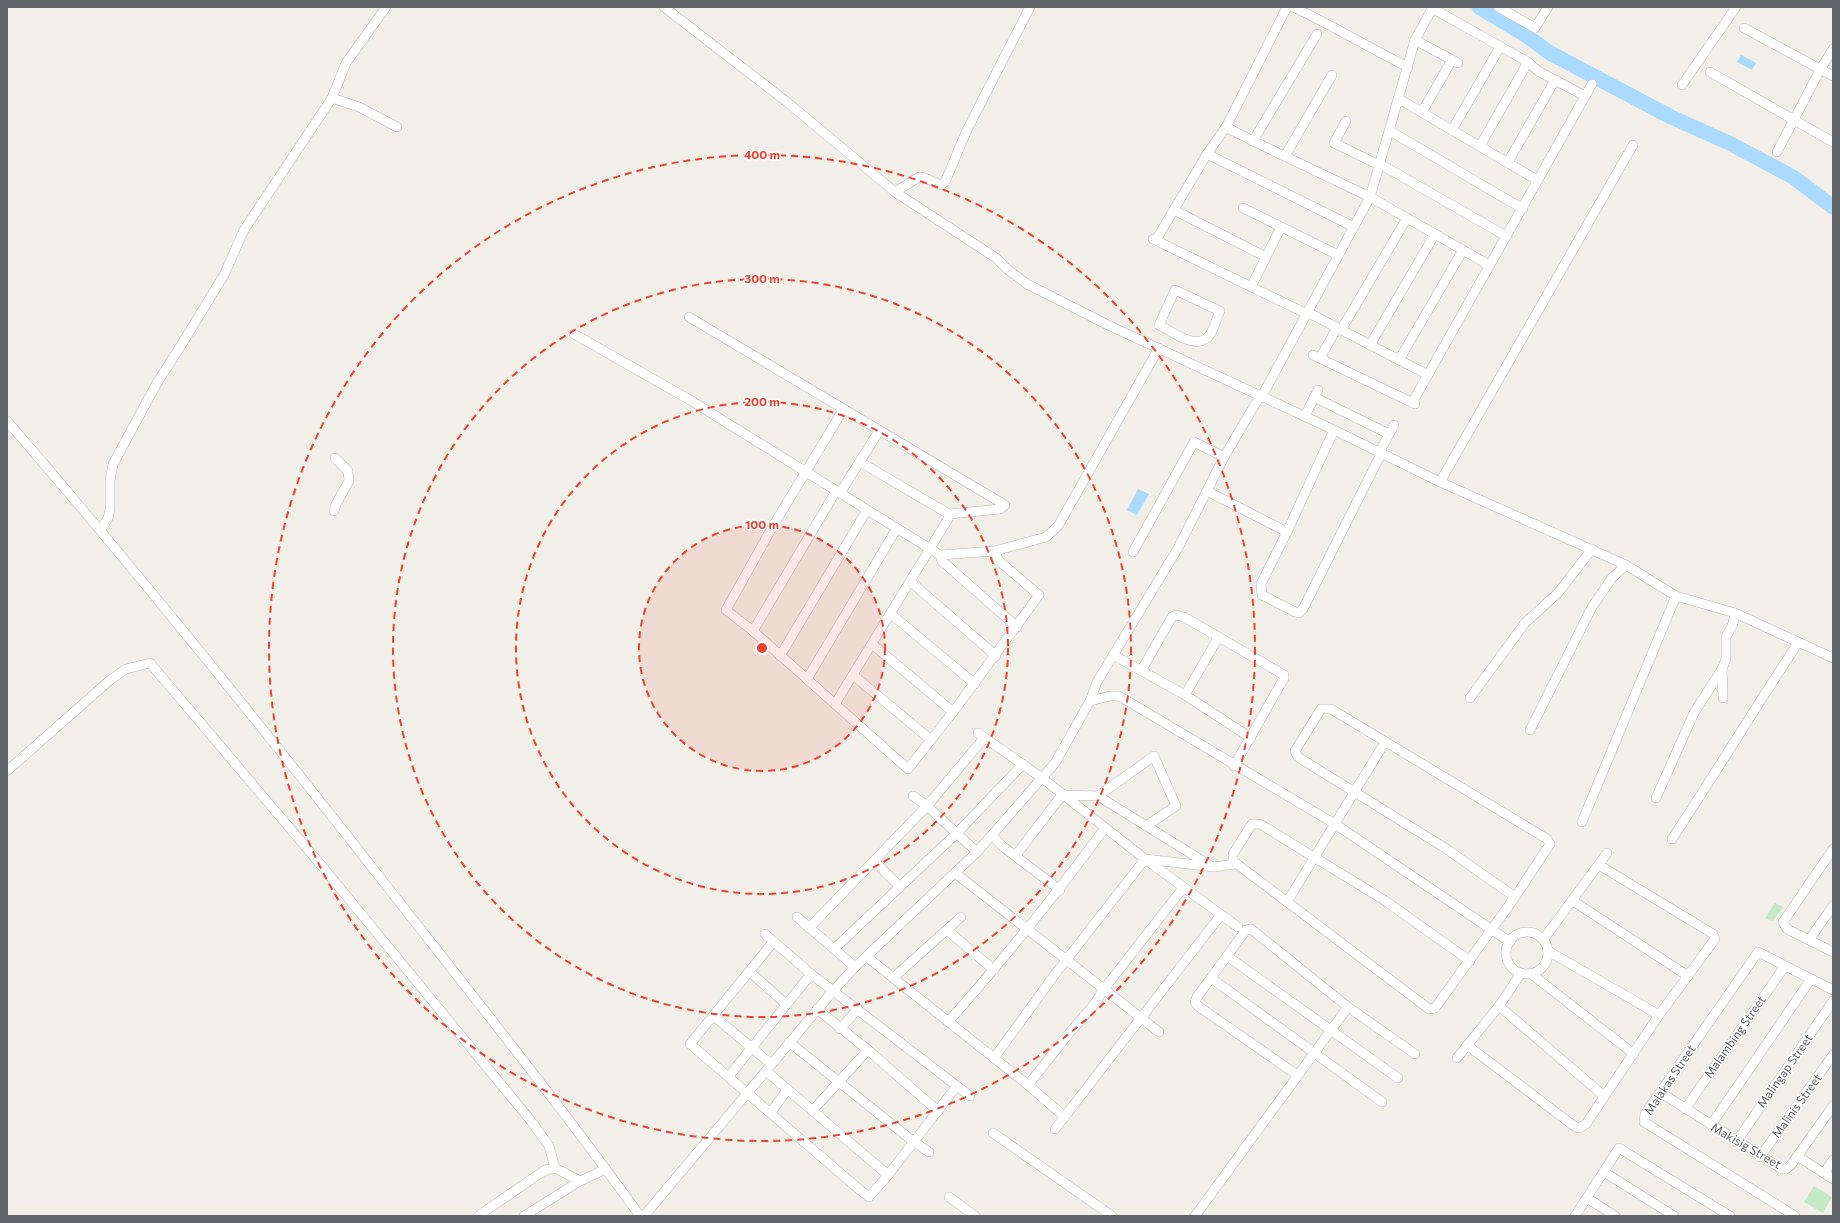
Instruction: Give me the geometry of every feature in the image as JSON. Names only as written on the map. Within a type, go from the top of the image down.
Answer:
[{"type":"street","points":[[101,530],[108,518],[110,510],[110,481],[113,464],[157,383],[224,275],[244,230],[332,98],[346,63],[386,7]]},
{"type":"street","points":[[895,192],[919,176],[941,185],[945,182],[967,130],[1030,7]]},
{"type":"street","points":[[1286,7],[1226,127],[1207,154],[1155,240],[1307,313],[1428,374]]},
{"type":"street","points":[[1293,7],[1322,20],[1369,48],[1408,67]]},
{"type":"street","points":[[1498,7],[1509,9],[1535,28],[1548,7]]},
{"type":"street","points":[[1682,85],[1736,7]]},
{"type":"street","points":[[667,8],[787,102],[895,192],[996,258],[1007,270],[1027,284],[1108,325],[1305,416],[1440,482],[1626,565],[1676,596],[1735,613],[1833,658]]},
{"type":"street","points":[[644,1216],[816,1009],[855,967],[868,957],[978,852],[1042,778],[1063,751],[1090,701],[1097,682],[1178,548],[1224,457],[1261,396],[1370,197],[1415,40],[1433,8],[1528,62],[1538,71],[1585,96]]},
{"type":"street","points":[[1744,28],[1833,76]]},
{"type":"street","points":[[1253,141],[1317,34]]},
{"type":"street","points":[[1415,40],[1455,62],[1422,112]]},
{"type":"street","points":[[1452,130],[1500,47]]},
{"type":"street","points":[[1777,152],[1820,70],[1833,49]]},
{"type":"street","points":[[1480,146],[1528,62]]},
{"type":"street","points":[[1710,72],[1833,142]]},
{"type":"street","points":[[1285,156],[1332,75]]},
{"type":"street","points":[[1508,162],[1555,80]]},
{"type":"street","points":[[1407,218],[1339,329],[1317,356],[1414,404],[1428,374],[1592,84]]},
{"type":"street","points":[[332,98],[359,107],[397,127]]},
{"type":"street","points":[[1399,99],[1537,180]]},
{"type":"street","points":[[1346,121],[1334,143],[1380,165],[1506,236]]},
{"type":"street","points":[[1226,127],[1370,197],[1489,265]]},
{"type":"street","points":[[1390,131],[1522,208]]},
{"type":"street","points":[[1440,482],[1633,145]]},
{"type":"street","points":[[1207,154],[1354,227]]},
{"type":"street","points":[[1243,208],[1338,255]]},
{"type":"street","points":[[1174,210],[1266,257]]},
{"type":"street","points":[[1252,287],[1281,227]]},
{"type":"street","points":[[1370,345],[1435,234]]},
{"type":"street","points":[[1399,360],[1463,250]]},
{"type":"street","points":[[1175,290],[1220,311],[1208,337],[1200,341],[1191,341],[1159,325],[1175,290]]},
{"type":"street","points":[[689,317],[1005,505],[1000,509],[949,514],[860,462]]},
{"type":"street","points":[[574,334],[690,400],[940,555],[995,551],[1046,537],[1058,526],[1159,348]]},
{"type":"street","points":[[1305,416],[1316,393],[1389,434]]},
{"type":"street","points":[[843,410],[807,472],[773,526],[726,610],[753,631],[908,769],[975,684],[1039,595],[998,560],[995,551]]},
{"type":"street","points":[[7,421],[101,530],[219,674],[350,838],[606,1168],[640,1216]]},
{"type":"street","points":[[1334,430],[1287,532],[1261,584],[1260,590],[1262,595],[1299,613],[1303,609],[1394,424]]},
{"type":"street","points":[[753,631],[838,492],[860,462],[879,431]]},
{"type":"street","points":[[1133,552],[1194,442],[1224,457]]},
{"type":"street","points":[[334,511],[336,504],[349,481],[348,471],[335,458]]},
{"type":"street","points":[[1207,491],[1287,532]]},
{"type":"street","points":[[780,656],[867,510]]},
{"type":"street","points":[[835,704],[931,549],[948,519],[949,514]]},
{"type":"street","points":[[807,680],[897,528]]},
{"type":"street","points":[[1470,698],[1525,622],[1558,593],[1592,549]]},
{"type":"street","points":[[940,555],[942,561],[1017,627]]},
{"type":"street","points":[[1530,730],[1592,607],[1612,578],[1626,565]]},
{"type":"street","points":[[911,582],[996,656]]},
{"type":"street","points":[[1582,822],[1676,596]]},
{"type":"street","points":[[1656,798],[1694,713],[1722,669],[1726,659],[1726,637],[1735,613]]},
{"type":"street","points":[[891,614],[975,684]]},
{"type":"street","points":[[1141,671],[1172,617],[1176,615],[1184,618],[1284,675],[1284,678],[1234,766]]},
{"type":"street","points":[[1185,695],[1218,638]]},
{"type":"street","points":[[1672,839],[1730,752],[1756,706],[1798,643]]},
{"type":"street","points":[[872,644],[953,712]]},
{"type":"street","points":[[1113,656],[1185,695],[1251,738]]},
{"type":"street","points":[[7,771],[110,680],[126,669],[150,663],[321,866],[531,1121],[549,1146],[555,1168]]},
{"type":"street","points":[[1722,669],[1723,698]]},
{"type":"street","points":[[853,675],[931,740]]},
{"type":"street","points":[[1090,701],[1110,696],[1119,696],[1234,766],[1335,824],[1510,942]]},
{"type":"street","points":[[1470,961],[1384,900],[1257,823],[1252,824],[1233,854],[1233,861],[1429,1009],[1435,1008],[1470,961],[1491,929],[1515,897],[1550,844],[1547,839],[1331,709],[1321,709],[1295,751],[1298,757],[1445,848],[1515,897]]},
{"type":"street","points":[[809,928],[875,862],[927,806],[981,736],[1042,778],[1144,859],[1220,916],[1238,927]]},
{"type":"street","points":[[1287,902],[1384,742]]},
{"type":"street","points":[[1098,796],[1154,756],[1176,806],[1146,826]]},
{"type":"street","points":[[834,949],[957,833],[1023,764]]},
{"type":"street","points":[[1062,795],[1098,796],[1214,867]]},
{"type":"street","points":[[1016,855],[1062,795]]},
{"type":"street","points":[[913,796],[927,806],[978,852]]},
{"type":"street","points":[[948,1022],[994,970],[1060,890],[1105,828]]},
{"type":"street","points":[[992,835],[1002,846],[1016,855],[1060,890]]},
{"type":"street","points":[[1833,849],[1784,920],[1787,929],[1833,952]]},
{"type":"street","points":[[1543,940],[1599,866],[1607,853]]},
{"type":"street","points":[[1144,859],[1214,867],[1235,864]]},
{"type":"street","points":[[994,1058],[1066,960],[1144,859]]},
{"type":"street","points":[[875,862],[900,887]]},
{"type":"street","points":[[1467,1045],[1579,1128],[1586,1124],[1659,1015],[1712,944],[1714,939],[1713,934],[1599,866]]},
{"type":"street","points":[[955,873],[1159,1032]]},
{"type":"street","points":[[1028,1085],[1093,1006],[1104,989],[1183,888]]},
{"type":"street","points":[[1573,900],[1688,976]]},
{"type":"street","points":[[1809,940],[1833,906]]},
{"type":"street","points":[[1055,1129],[1220,916]]},
{"type":"street","points":[[797,917],[855,967]]},
{"type":"street","points":[[893,978],[961,917]]},
{"type":"street","points":[[1297,1075],[1198,1006],[1196,1002],[1197,997],[1246,930],[1251,929],[1348,1007],[1415,1054]]},
{"type":"street","points":[[947,930],[994,970]]},
{"type":"street","points":[[1634,1054],[1525,973],[1510,966],[1507,948],[1510,942],[1520,934],[1526,932],[1533,933],[1543,940],[1548,951],[1659,1015]]},
{"type":"street","points":[[765,934],[811,974],[970,1096]]},
{"type":"street","points":[[774,941],[690,1044],[869,1197],[888,1175],[957,1086]]},
{"type":"street","points":[[1457,1058],[1525,973],[1541,968],[1545,963],[1548,951]]},
{"type":"street","name":"Malakas Street","points":[[1785,966],[1758,952],[1645,1114],[1644,1122],[1795,1216]]},
{"type":"street","points":[[1227,956],[1398,1078]]},
{"type":"street","points":[[868,957],[1028,1085],[1065,1117]]},
{"type":"street","points":[[1785,966],[1833,990]]},
{"type":"street","name":"Malambing Street","points":[[1685,1109],[1785,966]]},
{"type":"street","points":[[750,972],[786,1004]]},
{"type":"street","points":[[729,1076],[811,974]]},
{"type":"street","points":[[1211,978],[1382,1102]]},
{"type":"street","points":[[1711,1125],[1811,979]]},
{"type":"street","name":"Malingap Street","points":[[1736,1141],[1833,1001]]},
{"type":"street","points":[[1499,1006],[1604,1096]]},
{"type":"street","points":[[1196,1216],[1297,1075],[1348,1007]]},
{"type":"street","points":[[816,1009],[868,1050],[938,1111]]},
{"type":"street","points":[[840,1029],[858,1009]]},
{"type":"street","points":[[714,1016],[753,1048],[787,1090],[888,1175]]},
{"type":"street","points":[[789,1042],[914,1142],[929,1152]]},
{"type":"street","points":[[812,1111],[868,1050]]},
{"type":"street","name":"Malinis Street","points":[[1760,1156],[1833,1055]]},
{"type":"street","points":[[771,1112],[787,1090]]},
{"type":"street","name":"Makisig Street","points":[[1661,1093],[1782,1169],[1786,1169],[1791,1165],[1833,1106]]},
{"type":"street","points":[[993,1133],[1112,1216]]},
{"type":"street","points":[[1575,1216],[1619,1148],[1730,1216]]},
{"type":"street","points":[[1797,1156],[1833,1179]]},
{"type":"street","points":[[1824,1173],[1833,1160]]},
{"type":"street","points":[[478,1216],[545,1170],[555,1168],[580,1181]]},
{"type":"street","points":[[524,1216],[556,1198],[580,1181],[606,1168]]},
{"type":"street","points":[[1604,1172],[1674,1216]]},
{"type":"street","points":[[949,1197],[975,1216]]},
{"type":"street","points":[[1587,1198],[1615,1216]]},
{"type":"green space","points":[[1775,903],[1783,907],[1773,921],[1765,918]]},
{"type":"green space","points":[[1814,1186],[1832,1197],[1823,1213],[1804,1202]]},
{"type":"water","points":[[1741,55],[1756,63],[1752,70],[1737,62]]},
{"type":"water","points":[[1138,489],[1149,494],[1137,515],[1127,510]]},
{"type":"waterway","points":[[1479,7],[1524,34],[1550,53],[1671,117],[1729,143],[1793,177],[1833,207]]}]
